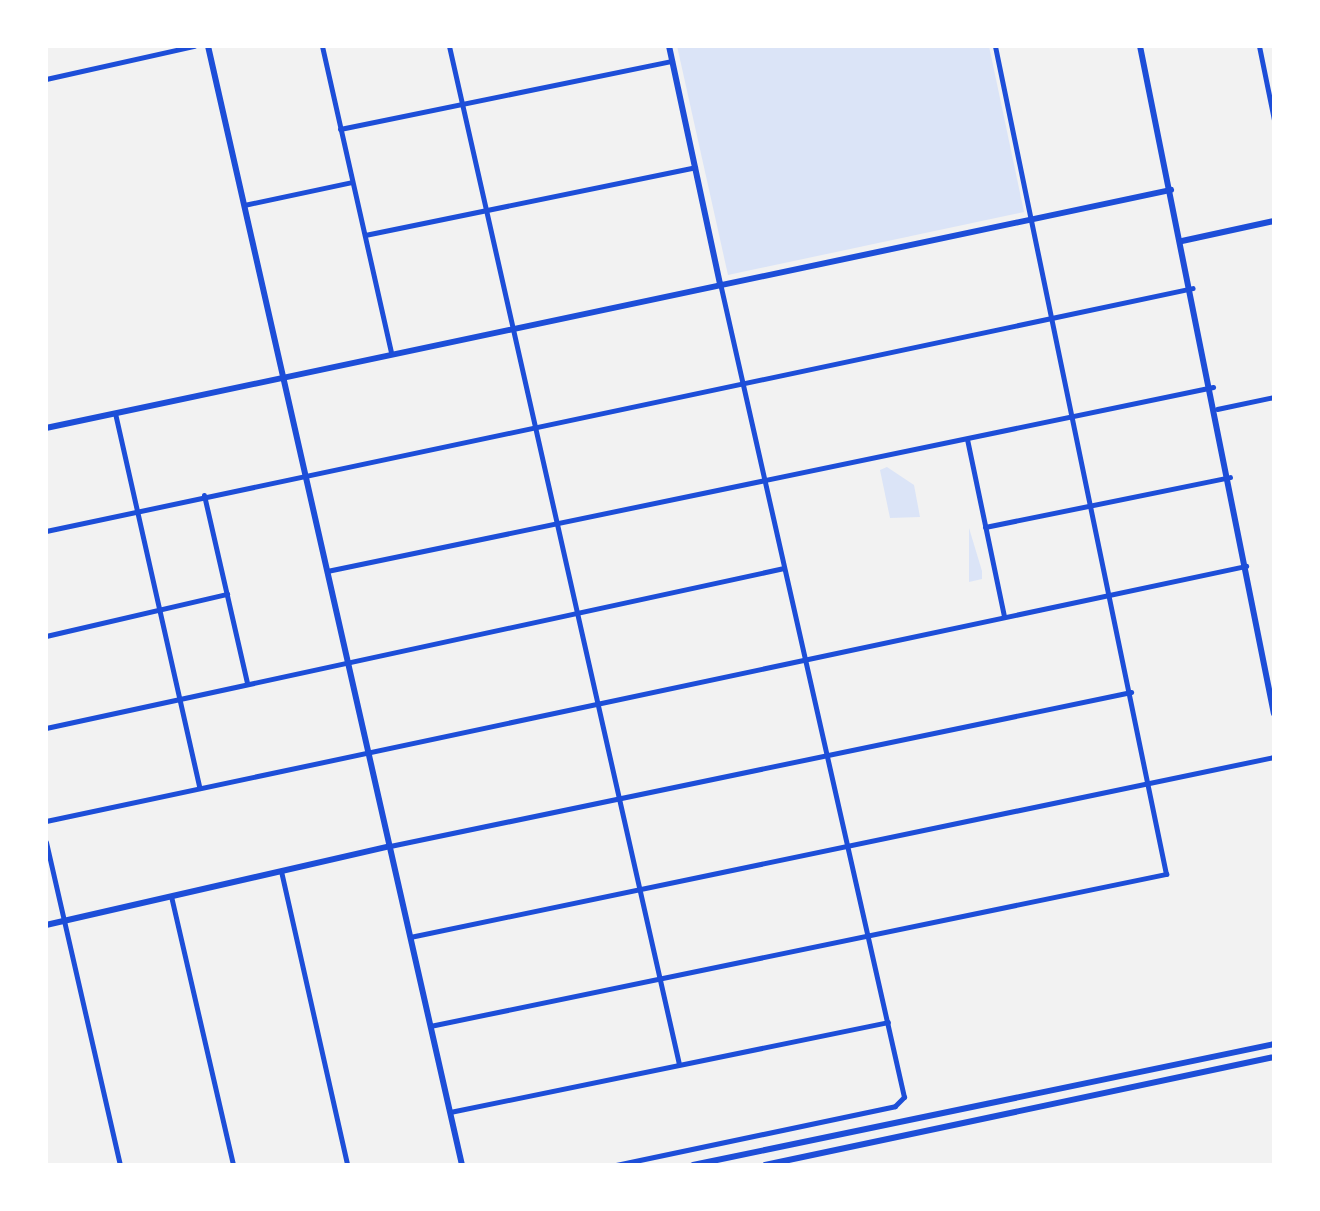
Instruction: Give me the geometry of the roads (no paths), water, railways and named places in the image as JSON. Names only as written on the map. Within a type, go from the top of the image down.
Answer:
[{"type":"main road","points":[[208,46],[462,1165]]},
{"type":"main road","points":[[669,46],[720,283]]},
{"type":"main road","points":[[1140,46],[1213,387],[1274,714]]},
{"type":"main road","points":[[46,428],[282,374],[1171,190]]},
{"type":"main road","points":[[1182,241],[1274,221]]},
{"type":"main road","points":[[46,925],[390,846]]},
{"type":"main road","points":[[693,1165],[1274,1044]]},
{"type":"main road","points":[[765,1165],[1274,1057]]},
{"type":"street","points":[[46,79],[194,46]]},
{"type":"street","points":[[322,46],[391,351]]},
{"type":"street","points":[[449,46],[679,1064]]},
{"type":"street","points":[[430,1026],[1166,874],[1111,593],[995,46]]},
{"type":"street","points":[[1259,46],[1274,120]]},
{"type":"street","points":[[340,129],[672,61]]},
{"type":"street","points":[[365,235],[695,167]]},
{"type":"street","points":[[244,205],[352,182]]},
{"type":"street","points":[[616,1165],[902,1102],[888,1022],[720,283]]},
{"type":"street","points":[[46,531],[535,424],[1193,288]]},
{"type":"street","points":[[327,571],[1213,387]]},
{"type":"street","points":[[1217,409],[1274,397]]},
{"type":"street","points":[[114,412],[199,786]]},
{"type":"street","points":[[967,439],[1004,616]]},
{"type":"street","points":[[985,527],[1230,477]]},
{"type":"street","points":[[204,495],[247,682]]},
{"type":"street","points":[[46,821],[368,748],[1247,565]]},
{"type":"street","points":[[46,728],[348,660],[784,568]]},
{"type":"street","points":[[46,636],[227,594]]},
{"type":"street","points":[[390,846],[1131,692]]},
{"type":"street","points":[[410,937],[1274,757]]},
{"type":"street","points":[[46,842],[120,1165]]},
{"type":"street","points":[[281,871],[347,1165]]},
{"type":"street","points":[[171,896],[233,1165]]},
{"type":"street","points":[[450,1112],[888,1022]]}]
